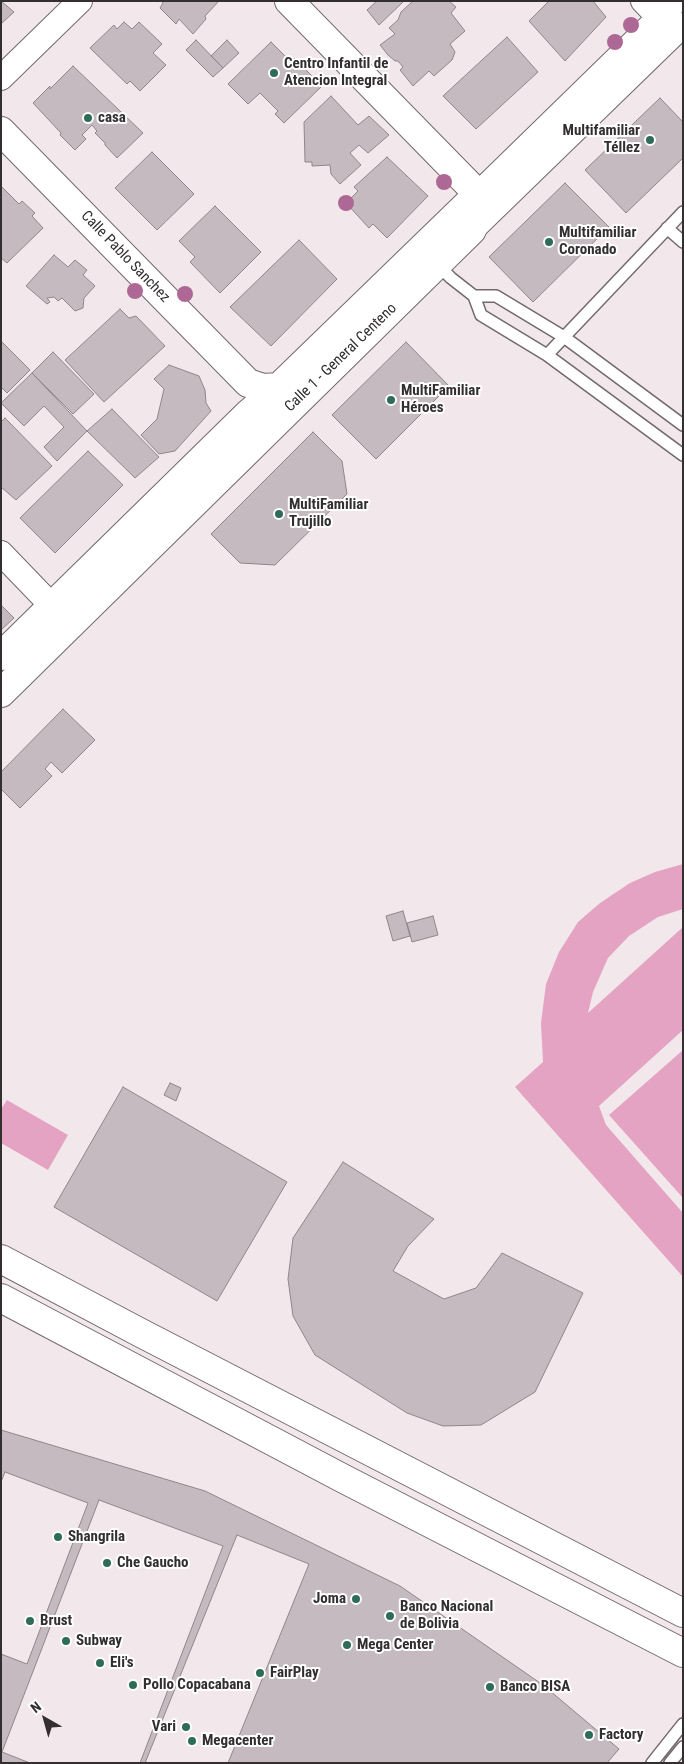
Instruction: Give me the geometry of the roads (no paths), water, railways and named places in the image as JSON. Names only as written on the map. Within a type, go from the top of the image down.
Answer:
[{"type":"main road","points":[[288,1],[478,194],[479,209],[472,230]]},
{"type":"main road","name":"Calle Pablo Sanchez","points":[[1,131],[248,383]]},
{"type":"main road","name":"Calle 1 - General Centeno","points":[[163,516],[248,413],[279,387],[478,194]]},
{"type":"main road","name":"Calle 1 - General Centeno","points":[[1,693],[61,615],[163,516],[308,391],[472,230]]},
{"type":"main road","points":[[248,383],[263,388],[279,387],[294,392],[308,391]]},
{"type":"main road","points":[[248,383],[252,398],[248,413]]},
{"type":"main road","name":"Calle 1 - General Centeno","points":[[1,656],[61,615]]},
{"type":"main road","points":[[1,1258],[683,1613]]},
{"type":"main road","points":[[5,1306],[680,1653]]},
{"type":"street","points":[[1,78],[80,1]]},
{"type":"street","name":"Calle 1 - General Centeno","points":[[472,230],[665,19],[676,1]]},
{"type":"street","name":"Calle 1 - General Centeno","points":[[478,194],[596,94]]},
{"type":"street","points":[[1,553],[61,615]]},
{"type":"lane","points":[[547,355],[683,212]]},
{"type":"lane","points":[[668,228],[683,242]]},
{"type":"lane","points":[[437,264],[474,296],[481,315],[547,355],[683,455]]},
{"type":"lane","points":[[474,296],[496,296],[564,337],[683,426]]},
{"type":"lane","points":[[652,1763],[683,1724]]},
{"type":"lane","points":[[670,1763],[683,1747]]},
{"type":"place","name":"Centro Infantil de Atencion Integral","points":[[274,73]]},
{"type":"place","name":"casa","points":[[88,118]]},
{"type":"place","name":"Multifamiliar Téllez","points":[[650,140]]},
{"type":"place","name":"Multifamiliar Coronado","points":[[549,242]]},
{"type":"place","name":"MultiFamiliar Héroes","points":[[391,400]]},
{"type":"place","name":"MultiFamiliar Trujillo","points":[[279,514]]},
{"type":"place","name":"Shangrila","points":[[58,1537]]},
{"type":"place","name":"Che Gaucho","points":[[107,1563]]},
{"type":"place","name":"Joma","points":[[356,1599]]},
{"type":"place","name":"Banco Nacional de Bolivia","points":[[390,1616]]},
{"type":"place","name":"Brust","points":[[30,1621]]},
{"type":"place","name":"Subway","points":[[66,1641]]},
{"type":"place","name":"Mega Center","points":[[347,1645]]},
{"type":"place","name":"Eli's","points":[[100,1663]]},
{"type":"place","name":"FairPlay","points":[[260,1673]]},
{"type":"place","name":"Pollo Copacabana","points":[[133,1685]]},
{"type":"place","name":"Banco BISA","points":[[490,1687]]},
{"type":"place","name":"Vari","points":[[186,1727]]},
{"type":"place","name":"Factory","points":[[589,1735]]},
{"type":"place","name":"Megacenter","points":[[192,1741]]}]
